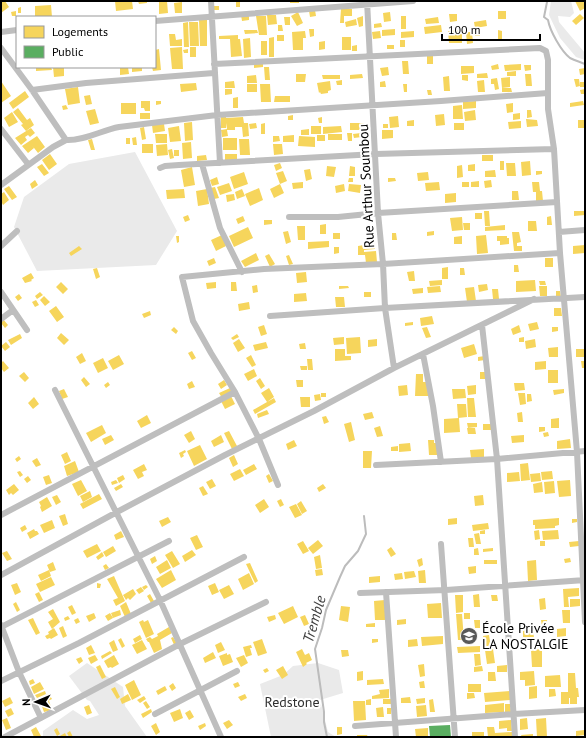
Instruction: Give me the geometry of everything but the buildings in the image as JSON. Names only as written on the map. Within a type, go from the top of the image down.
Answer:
[{"type":"street","points":[[211,1],[220,163]]},
{"type":"street","points":[[156,20],[368,2],[413,1]]},
{"type":"street","name":"Rue Arthur Soumbou","points":[[368,2],[378,213],[383,264],[385,308],[394,368]]},
{"type":"street","points":[[1,32],[16,30]]},
{"type":"street","points":[[1,48],[66,140]]},
{"type":"street","points":[[214,64],[540,48],[546,51],[549,120],[554,149],[560,253],[577,452],[585,622]]},
{"type":"street","points":[[32,90],[86,83],[214,73]]},
{"type":"street","points":[[1,185],[28,164],[66,140],[77,139],[120,127],[217,115],[374,106],[548,93]]},
{"type":"street","points":[[1,129],[28,164]]},
{"type":"street","points":[[160,168],[165,166],[376,154],[554,149]]},
{"type":"street","points":[[202,164],[220,228],[242,272]]},
{"type":"street","points":[[289,217],[338,218],[378,213],[557,202]]},
{"type":"street","points":[[559,232],[585,230]]},
{"type":"street","points":[[1,246],[17,231]]},
{"type":"street","points":[[278,486],[259,439],[236,392],[193,322],[182,278],[242,272],[560,253]]},
{"type":"street","points":[[1,292],[27,330]]},
{"type":"street","points":[[270,316],[585,297]]},
{"type":"street","points":[[1,575],[225,455],[314,412],[394,368],[534,299]]},
{"type":"street","points":[[1,319],[13,310]]},
{"type":"street","points":[[482,325],[497,459],[504,586],[515,737]]},
{"type":"street","points":[[423,354],[433,406],[441,462]]},
{"type":"street","points":[[55,390],[140,557],[221,737]]},
{"type":"street","points":[[1,515],[236,392]]},
{"type":"street","points":[[376,465],[497,459],[585,451]]},
{"type":"street","points":[[41,718],[19,672],[1,626],[169,541]]},
{"type":"street","points":[[441,544],[446,590],[455,737]]},
{"type":"street","points":[[1,681],[244,557]]},
{"type":"street","points":[[360,593],[446,590],[584,580]]},
{"type":"street","points":[[386,592],[396,737]]},
{"type":"street","points":[[4,737],[180,644],[266,602]]},
{"type":"street","points":[[155,714],[200,689],[237,671]]},
{"type":"street","points":[[355,726],[585,710]]},
{"type":"green space","points":[[551,1],[571,1],[574,13],[570,17],[558,16],[559,22],[585,53],[585,60],[576,57],[560,38],[549,15]]},
{"type":"green space","points":[[135,152],[177,231],[156,265],[37,271],[14,227],[24,197],[69,164]]},
{"type":"green space","points":[[87,663],[123,687],[125,706],[147,737],[43,737],[43,731],[73,710],[87,719],[99,715],[90,701],[87,700],[69,676]]},
{"type":"green space","name":"Redstone","points":[[318,663],[339,670],[343,693],[320,700],[328,732],[336,737],[271,737],[260,684],[283,675],[293,666]]},
{"type":"waterway","points":[[547,2],[544,17],[548,20],[556,40],[570,58],[585,64]]},
{"type":"waterway","name":"Tremble","points":[[327,737],[315,649],[326,610],[340,577],[345,566],[358,551],[366,534],[364,516]]},
{"type":"place","name":"École Privée LA NOSTALGIE","points":[[469,636]]}]
